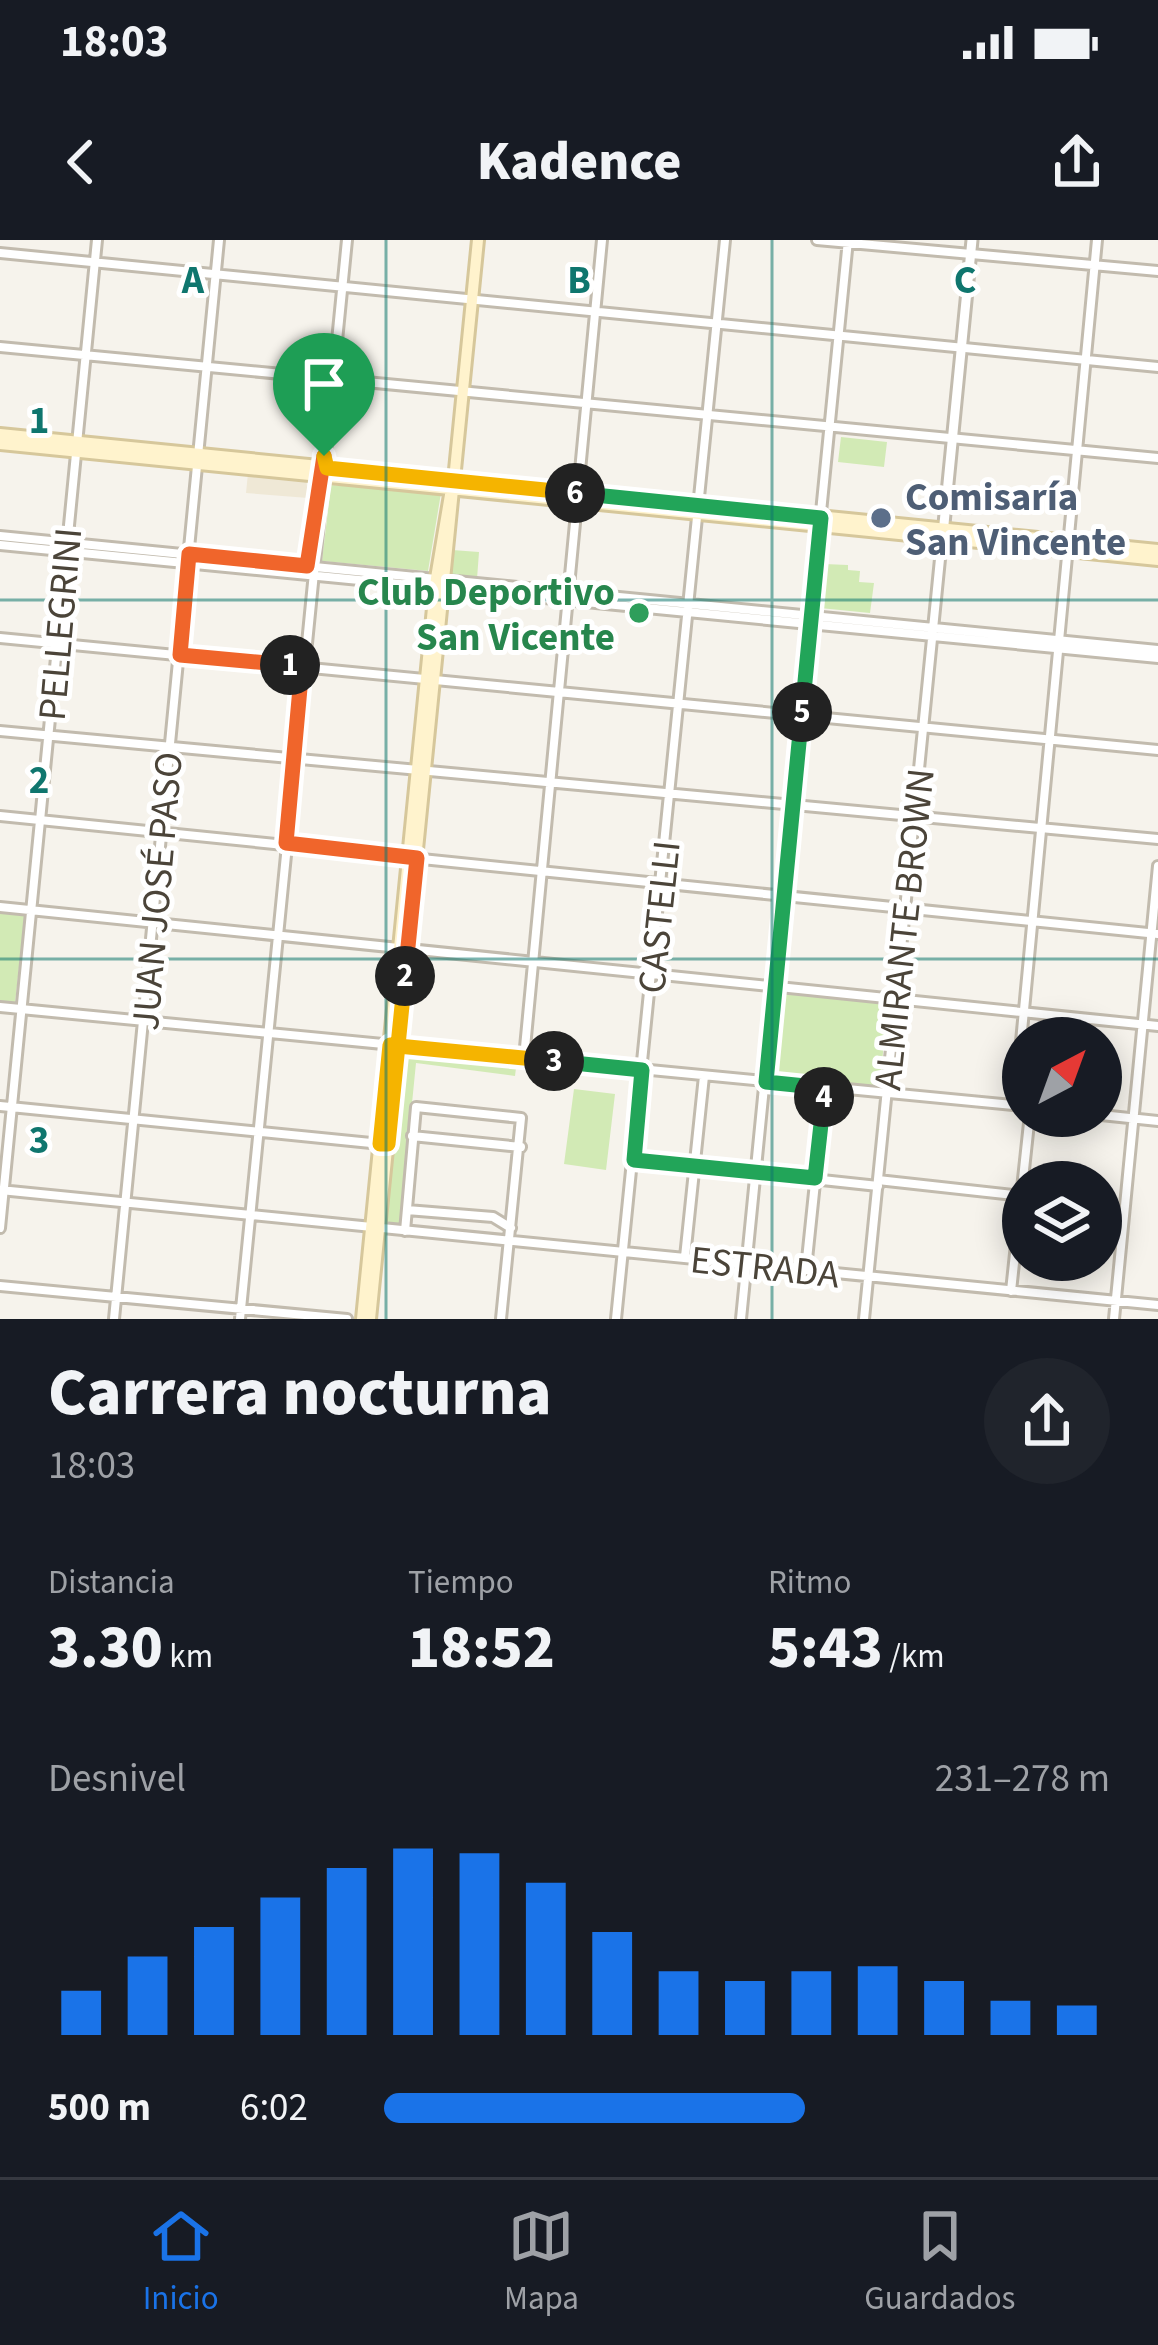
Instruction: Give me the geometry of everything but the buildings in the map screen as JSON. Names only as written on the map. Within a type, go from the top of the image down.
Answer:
[{"type":"main road","points":[[366,1319],[478,240]]},
{"type":"main road","points":[[0,434],[198,460],[323,469],[1158,560]]},
{"type":"main road","points":[[0,444],[75,446]]},
{"type":"main road","points":[[1067,547],[1158,550]]},
{"type":"street","name":"PELLEGRINI","points":[[0,1228],[5,1106],[41,820],[64,546],[98,240]]},
{"type":"street","name":"JUAN JOSÉ PASO","points":[[114,1319],[220,240]]},
{"type":"street","points":[[240,1319],[347,240]]},
{"type":"street","points":[[524,1058],[602,240]]},
{"type":"street","name":"CASTELLI","points":[[616,1319],[725,240]]},
{"type":"street","points":[[817,240],[1158,271]]},
{"type":"street","points":[[943,534],[972,240]]},
{"type":"street","points":[[1023,1017],[1096,240]]},
{"type":"street","points":[[741,1319],[848,242]]},
{"type":"street","points":[[0,253],[1158,367]]},
{"type":"street","points":[[0,347],[1158,458]]},
{"type":"street","name":"ALMIRANTE BROWN","points":[[864,1319],[943,534]]},
{"type":"street","points":[[0,540],[1158,654]]},
{"type":"street","points":[[0,638],[1158,749]]},
{"type":"street","points":[[0,731],[1158,839]]},
{"type":"street","points":[[0,816],[1154,933]]},
{"type":"street","points":[[1114,1319],[1158,866]]},
{"type":"street","points":[[0,907],[1158,1026]]},
{"type":"street","points":[[0,1007],[1002,1104]]},
{"type":"street","points":[[685,1257],[704,1076]]},
{"type":"street","points":[[806,1269],[825,1088]]},
{"type":"street","points":[[5,1106],[384,1144]]},
{"type":"street","points":[[405,1231],[416,1107],[515,1115],[524,1121],[501,1319]]},
{"type":"street","points":[[1122,1118],[1158,1120]]},
{"type":"street","points":[[412,1136],[521,1148]]},
{"type":"street","points":[[634,1160],[1002,1194]]},
{"type":"street","name":"ESTRADA","points":[[2,1191],[1158,1305]]},
{"type":"street","points":[[407,1210],[494,1217],[511,1228]]},
{"type":"street","points":[[1011,1291],[1012,1281]]},
{"type":"street","points":[[0,1286],[346,1319]]},
{"type":"shaded area","points":[[248,473],[306,476],[308,498],[246,493]]},
{"type":"green space","points":[[841,437],[887,442],[884,467],[838,462]]},
{"type":"green space","points":[[331,485],[441,493],[428,571],[322,561]]},
{"type":"green space","points":[[452,550],[479,552],[477,579],[450,576]]},
{"type":"green space","points":[[824,564],[848,565],[848,570],[860,571],[859,582],[874,583],[870,613],[820,608]]},
{"type":"green space","points":[[0,911],[25,914],[15,1003],[0,1001]]},
{"type":"green space","points":[[779,992],[887,1004],[880,1088],[770,1077]]},
{"type":"green space","points":[[401,1048],[517,1060],[515,1076],[416,1063],[400,1224],[384,1221]]},
{"type":"green space","points":[[574,1089],[615,1094],[606,1170],[564,1164]]},
{"type":"place","name":"Comisaría San Vincente","points":[[881,518]]},
{"type":"place","name":"Club Deportivo San Vicente","points":[[639,613]]},
{"type":"route","points":[[324,456],[317,476],[307,566],[189,554],[180,655],[302,666],[286,843],[417,858],[398,1046],[388,1144],[380,1144],[390,1045],[398,1046],[524,1058],[642,1070],[634,1160],[815,1178],[825,1088],[766,1082],[821,518],[327,468],[324,456]]}]
